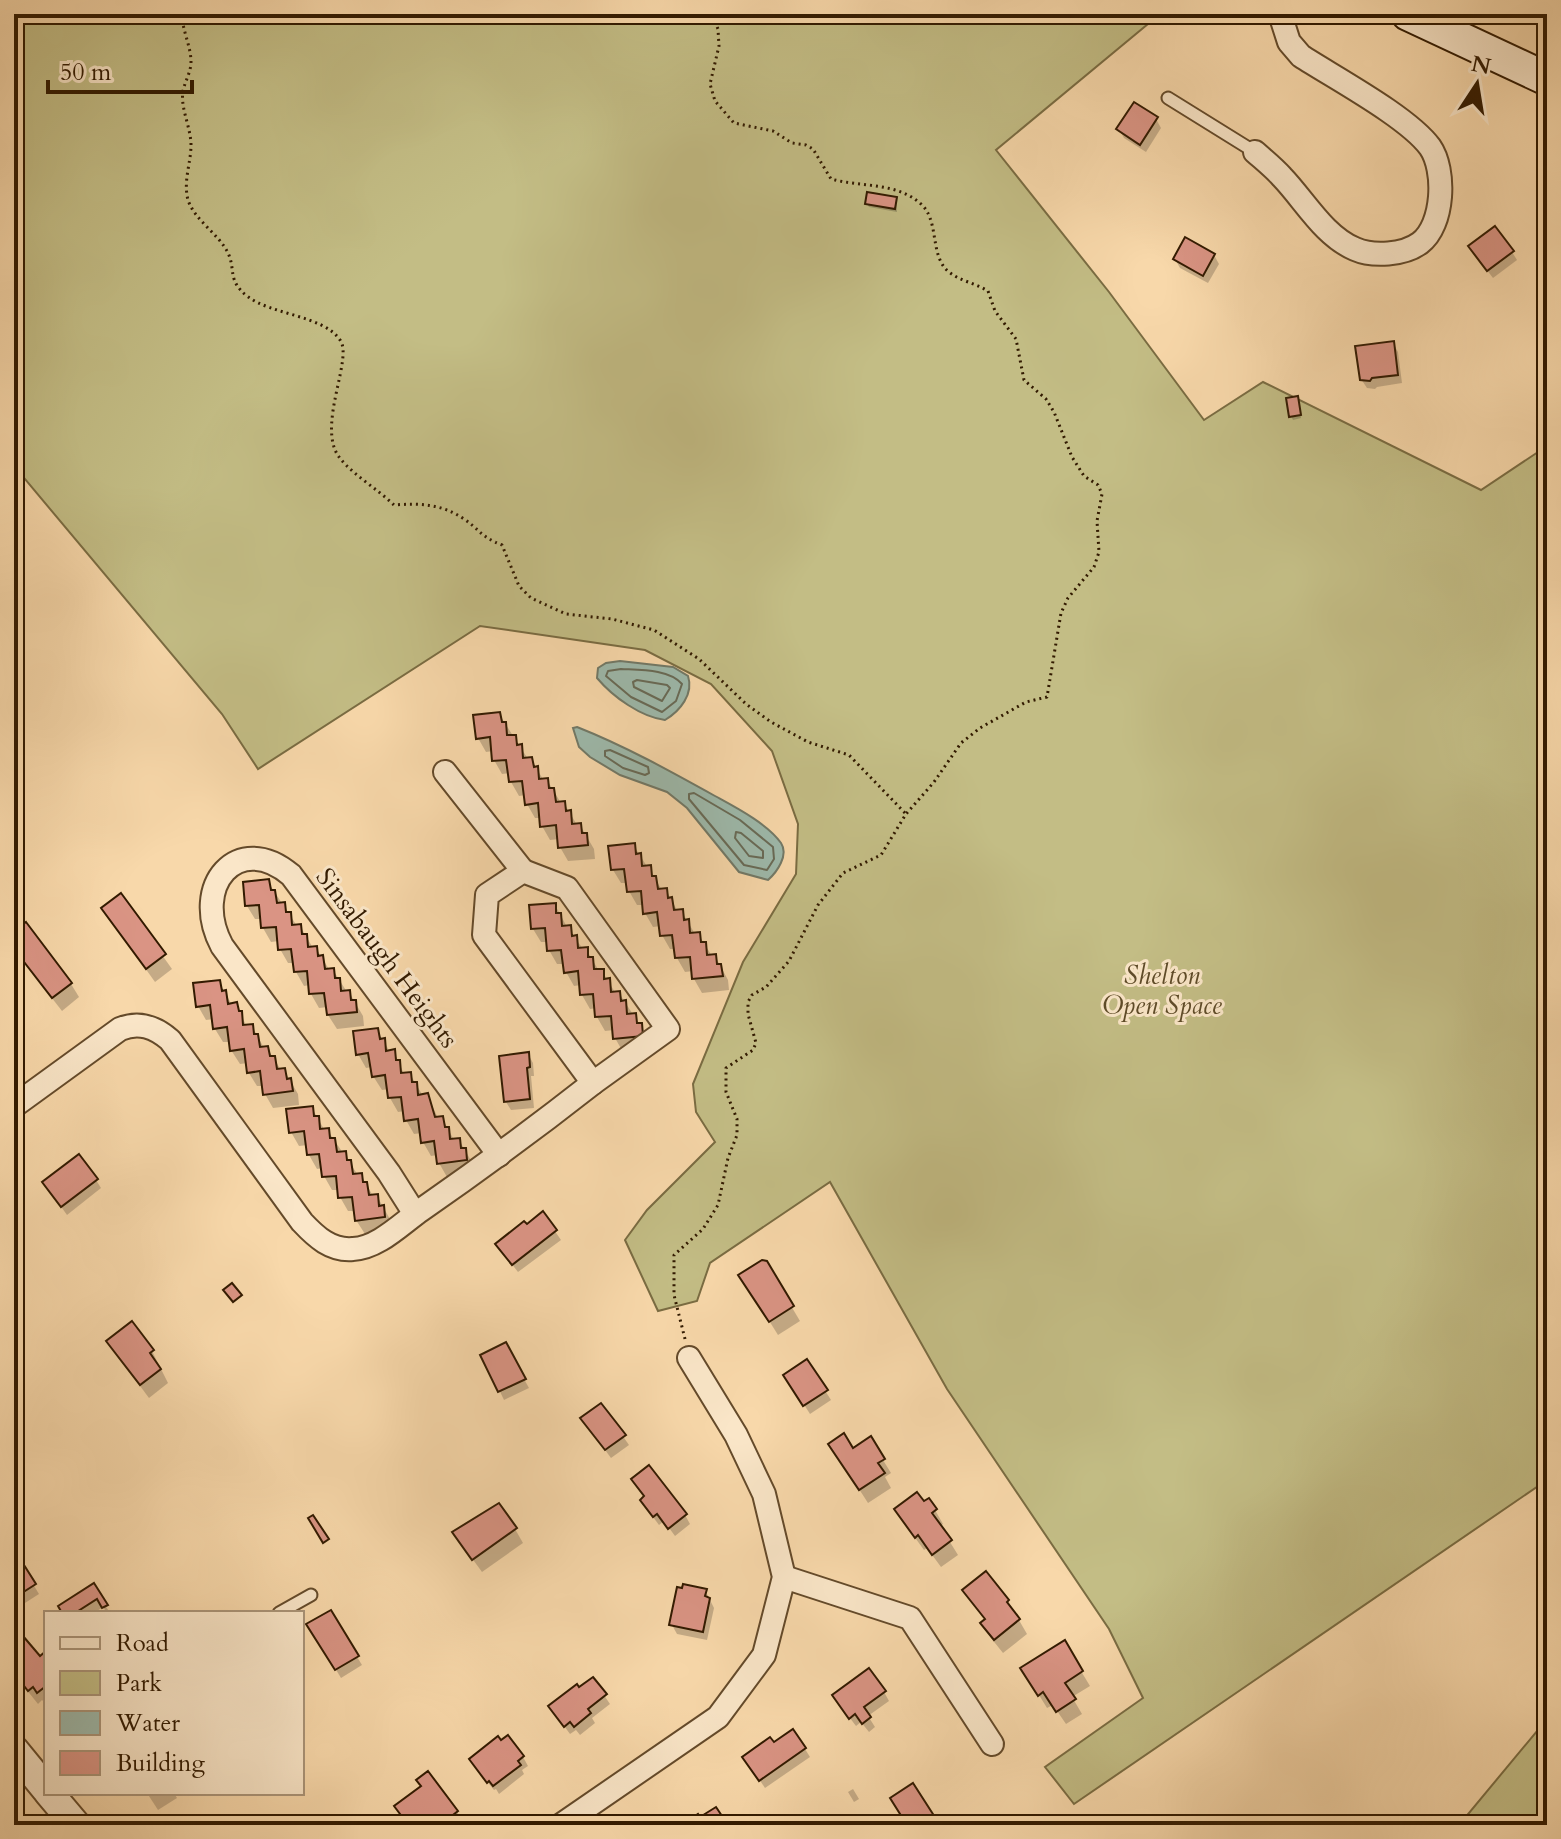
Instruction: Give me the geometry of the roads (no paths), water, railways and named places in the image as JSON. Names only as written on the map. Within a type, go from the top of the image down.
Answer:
[{"type":"main road","points":[[1408,14],[1547,79]]},
{"type":"street","points":[[1255,152],[1281,176],[1335,238],[1358,250],[1389,254],[1406,250],[1422,243],[1434,224],[1441,171],[1431,149],[1416,131],[1301,56],[1289,42],[1280,14]]},
{"type":"street","points":[[14,1106],[112,1034],[128,1026],[145,1026],[170,1040],[302,1222],[320,1240],[342,1249],[364,1248],[499,1155],[668,1029],[567,888],[523,871],[445,772]]},
{"type":"street","name":"Sinsabaugh Heights","points":[[415,1214],[389,1173],[222,946],[212,922],[211,898],[218,878],[225,870],[244,861],[261,859],[277,864],[291,875],[499,1155]]},
{"type":"street","points":[[523,871],[487,895],[484,935],[593,1083]]},
{"type":"street","points":[[561,1825],[718,1717],[764,1655],[784,1577],[764,1494],[736,1435],[689,1358]]},
{"type":"street","points":[[784,1577],[910,1618],[992,1744]]},
{"type":"street","points":[[14,1750],[44,1782]]},
{"type":"street","points":[[54,1795],[76,1825]]},
{"type":"lane","points":[[1168,98],[1255,152]]},
{"type":"lane","points":[[283,1611],[311,1595]]},
{"type":"water","points":[[620,661],[673,667],[688,676],[687,695],[676,712],[665,720],[646,715],[611,692],[597,678],[598,668]]},
{"type":"water","points":[[577,727],[664,768],[760,823],[783,848],[783,858],[775,873],[768,880],[739,872],[687,808],[667,792],[620,775],[590,757],[579,747],[573,728]]},
{"type":"park label","name":"Shelton Open Space","points":[[1162,990]]}]
